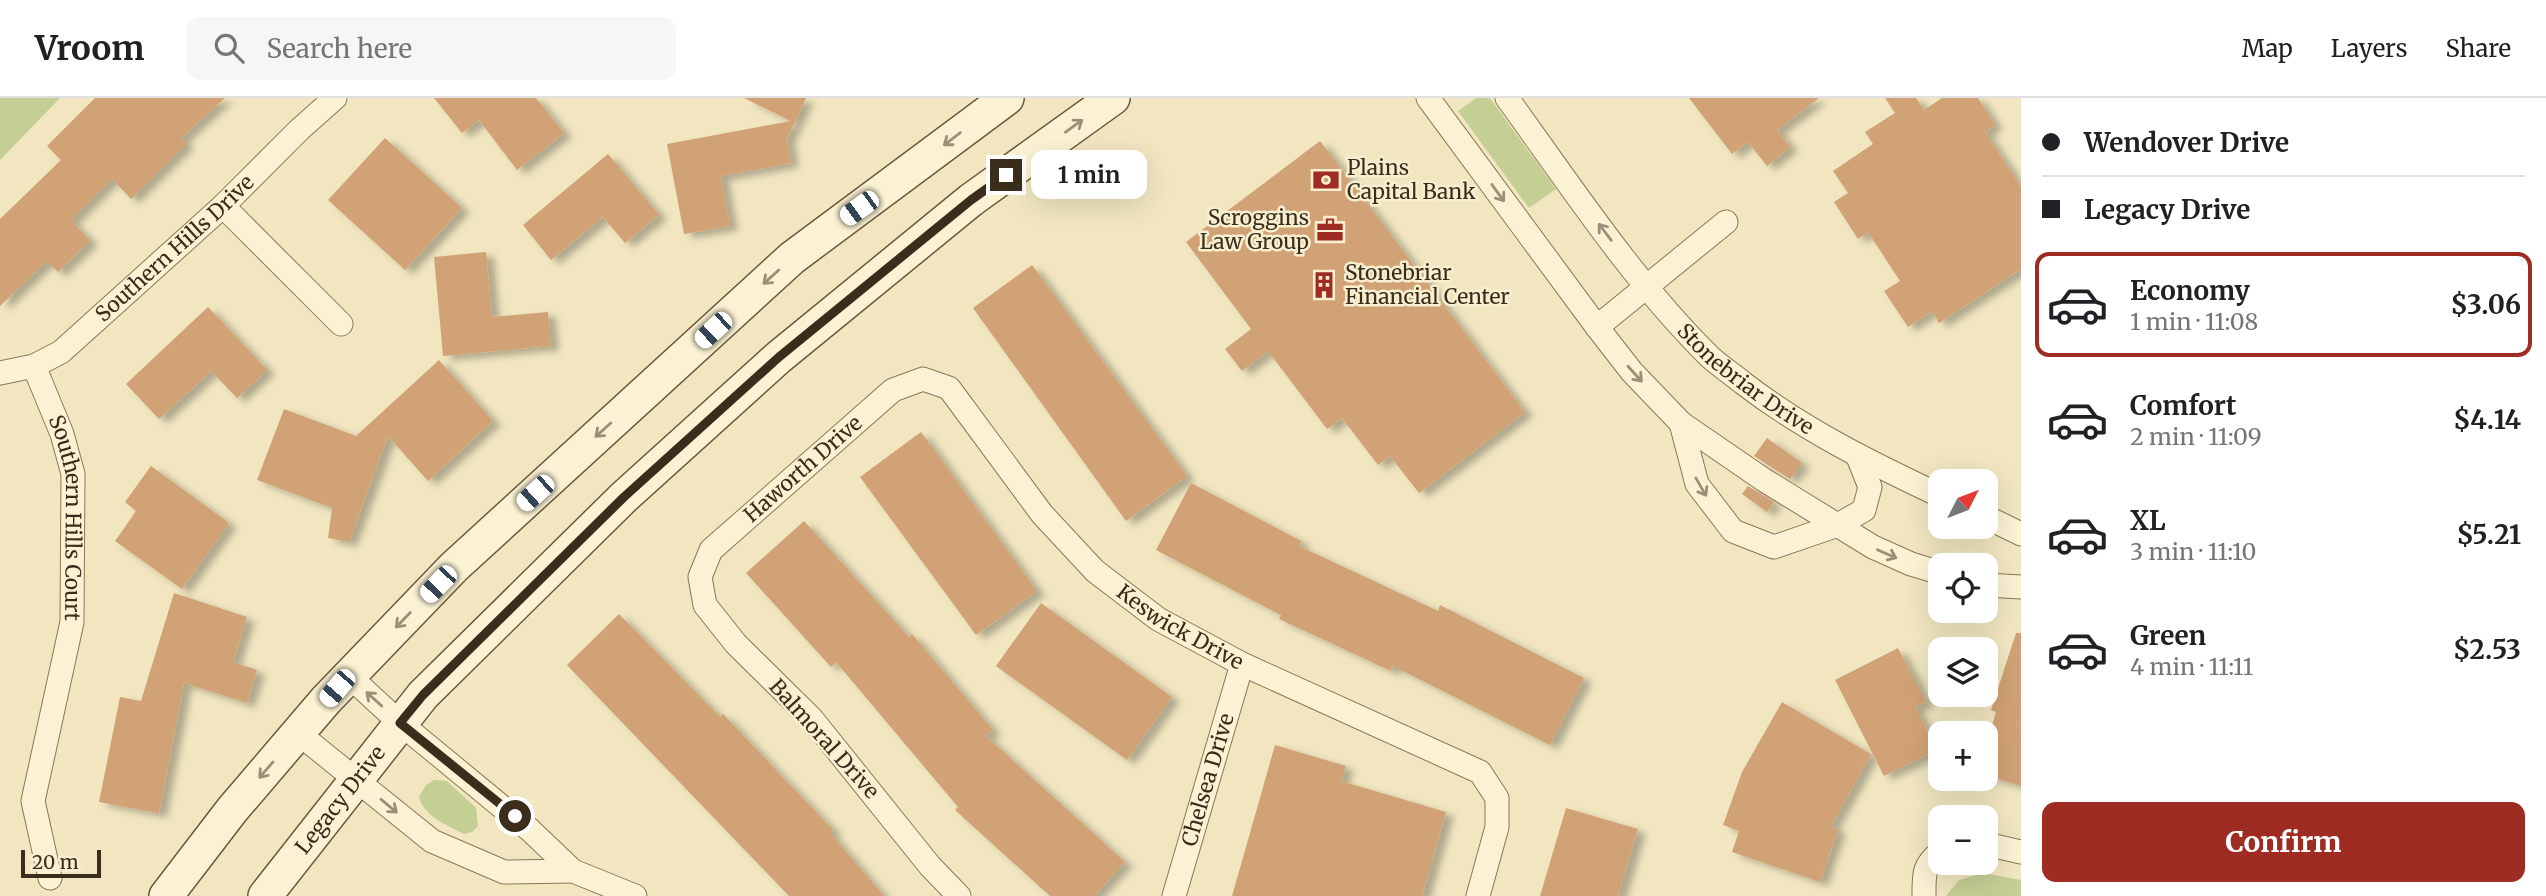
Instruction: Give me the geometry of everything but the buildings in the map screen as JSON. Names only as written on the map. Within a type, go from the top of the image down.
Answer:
[{"type":"main road","points":[[166,896],[232,810],[348,675],[454,567],[792,258],[1007,98]]},
{"type":"main road","name":"Legacy Drive","points":[[265,896],[423,695],[624,497],[779,357],[971,200],[1113,98]]},
{"type":"street","name":"Southern Hills Drive","points":[[0,373],[34,366],[61,352],[222,206],[335,98]]},
{"type":"street","points":[[1429,98],[1597,327],[1632,372],[1681,422],[1764,480],[1873,547],[1911,565],[1928,570]]},
{"type":"street","name":"Stonebriar Drive","points":[[1507,98],[1646,287],[1711,358],[1773,406],[1858,457],[1928,490]]},
{"type":"street","points":[[222,206],[341,324]]},
{"type":"street","points":[[1597,327],[1726,222]]},
{"type":"street","name":"Southern Hills Court","points":[[34,366],[62,434],[73,474],[72,622],[33,801],[50,878]]},
{"type":"street","name":"Haworth Drive","points":[[700,577],[711,550],[893,390],[923,380]]},
{"type":"street","name":"Keswick Drive","points":[[923,380],[949,388],[1042,514],[1095,571],[1158,619],[1242,664],[1480,772],[1497,797],[1497,827],[1478,896]]},
{"type":"street","points":[[1681,422],[1697,484],[1733,531],[1774,547],[1838,525],[1864,510],[1870,486],[1858,457]]},
{"type":"street","points":[[1998,523],[2021,534]]},
{"type":"street","name":"Balmoral Drive","points":[[700,577],[705,605],[736,644],[812,719],[930,866],[959,896]]},
{"type":"street","points":[[1998,585],[2021,587]]},
{"type":"street","name":"Chelsea Drive","points":[[1174,896],[1242,664]]},
{"type":"street","points":[[348,675],[400,723],[493,798],[573,871],[635,896]]},
{"type":"street","points":[[298,733],[432,841],[504,872],[573,871]]},
{"type":"street","points":[[1998,847],[2021,852]]},
{"type":"street","points":[[1924,896],[1924,873],[1928,867]]},
{"type":"green space","points":[[0,98],[60,98],[0,160]]},
{"type":"green space","points":[[1476,98],[1490,98],[1556,189],[1529,208],[1458,111]]},
{"type":"green space","points":[[434,780],[447,781],[476,808],[478,826],[472,832],[464,834],[426,810],[419,797],[426,785]]},
{"type":"green space","points":[[1976,875],[1994,875],[2021,880],[2021,896],[1946,896],[1959,880]]},
{"type":"place","name":"Plains Capital Bank","points":[[1326,180]]},
{"type":"place","name":"Scroggins Law Group","points":[[1330,230]]},
{"type":"place","name":"Stonebriar Financial Center","points":[[1324,285]]},
{"type":"route","points":[[515,816],[400,723],[423,695],[624,497],[779,357],[971,200],[1006,175]]}]
